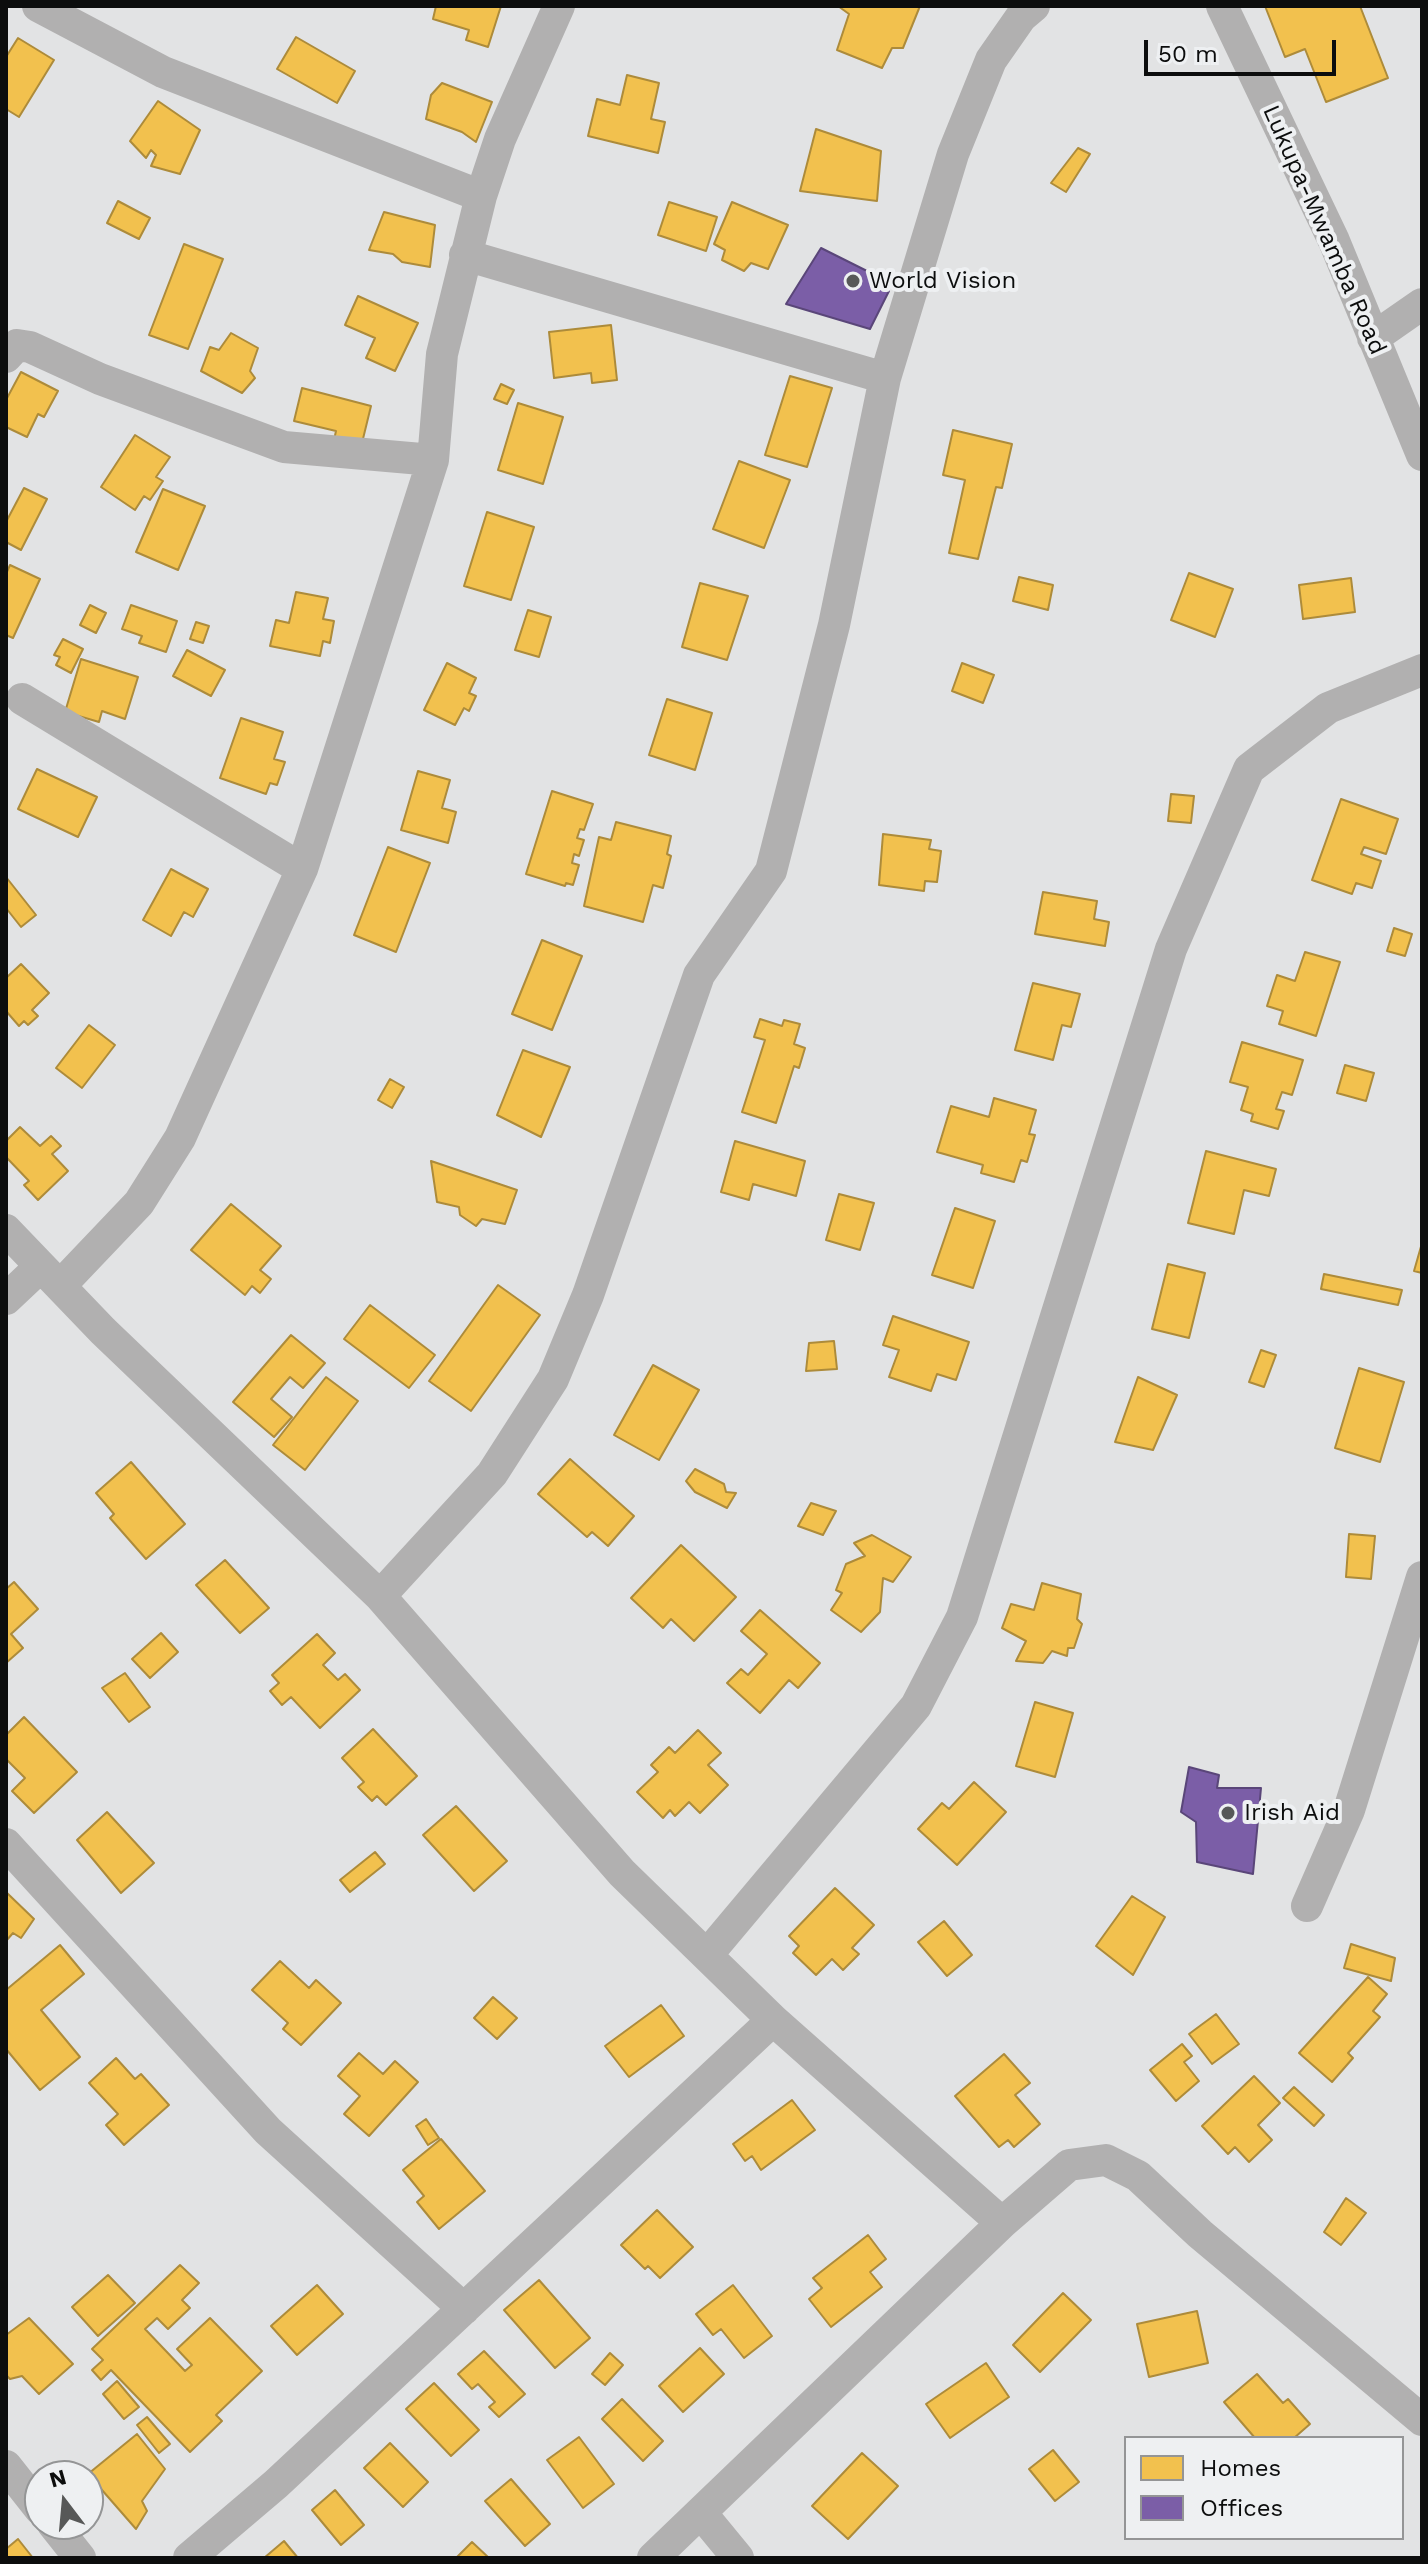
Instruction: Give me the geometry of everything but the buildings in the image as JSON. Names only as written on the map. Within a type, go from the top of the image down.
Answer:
[{"type":"street","points":[[38,6],[163,72],[481,196]]},
{"type":"street","points":[[6,1299],[50,1277],[139,1203],[180,1138],[302,869],[433,460],[442,354],[481,196],[500,139],[559,6]]},
{"type":"street","points":[[380,1596],[492,1474],[553,1379],[593,1281],[699,975],[771,871],[834,625],[885,378],[953,154],[985,73],[1021,17],[1034,6]]},
{"type":"street","name":"Lukupa-Mwamba Road","points":[[1222,6],[1334,241],[1422,455]]},
{"type":"street","points":[[465,255],[885,378]]},
{"type":"street","points":[[1373,338],[1422,304]]},
{"type":"street","points":[[6,357],[17,345],[30,347],[100,379],[284,447],[433,460]]},
{"type":"street","points":[[707,1955],[916,1706],[962,1617],[1171,949],[1249,769],[1328,708],[1422,670]]},
{"type":"street","points":[[22,699],[302,869]]},
{"type":"street","points":[[6,1230],[50,1277],[380,1596],[622,1873],[773,2020],[1002,2223]]},
{"type":"street","points":[[1307,1906],[1349,1810],[1422,1577]]},
{"type":"street","points":[[6,1844],[268,2131],[464,2309]]},
{"type":"street","points":[[189,2558],[276,2484],[773,2020]]},
{"type":"street","points":[[653,2558],[1002,2223],[1069,2165],[1106,2160],[1138,2176],[1200,2234],[1420,2418]]},
{"type":"street","points":[[6,2466],[24,2489]]},
{"type":"street","points":[[701,2513],[738,2558]]},
{"type":"street","points":[[66,2540],[80,2558]]},
{"type":"place","name":"World Vision","points":[[853,281]]},
{"type":"place","name":"Irish Aid","points":[[1228,1813]]}]
